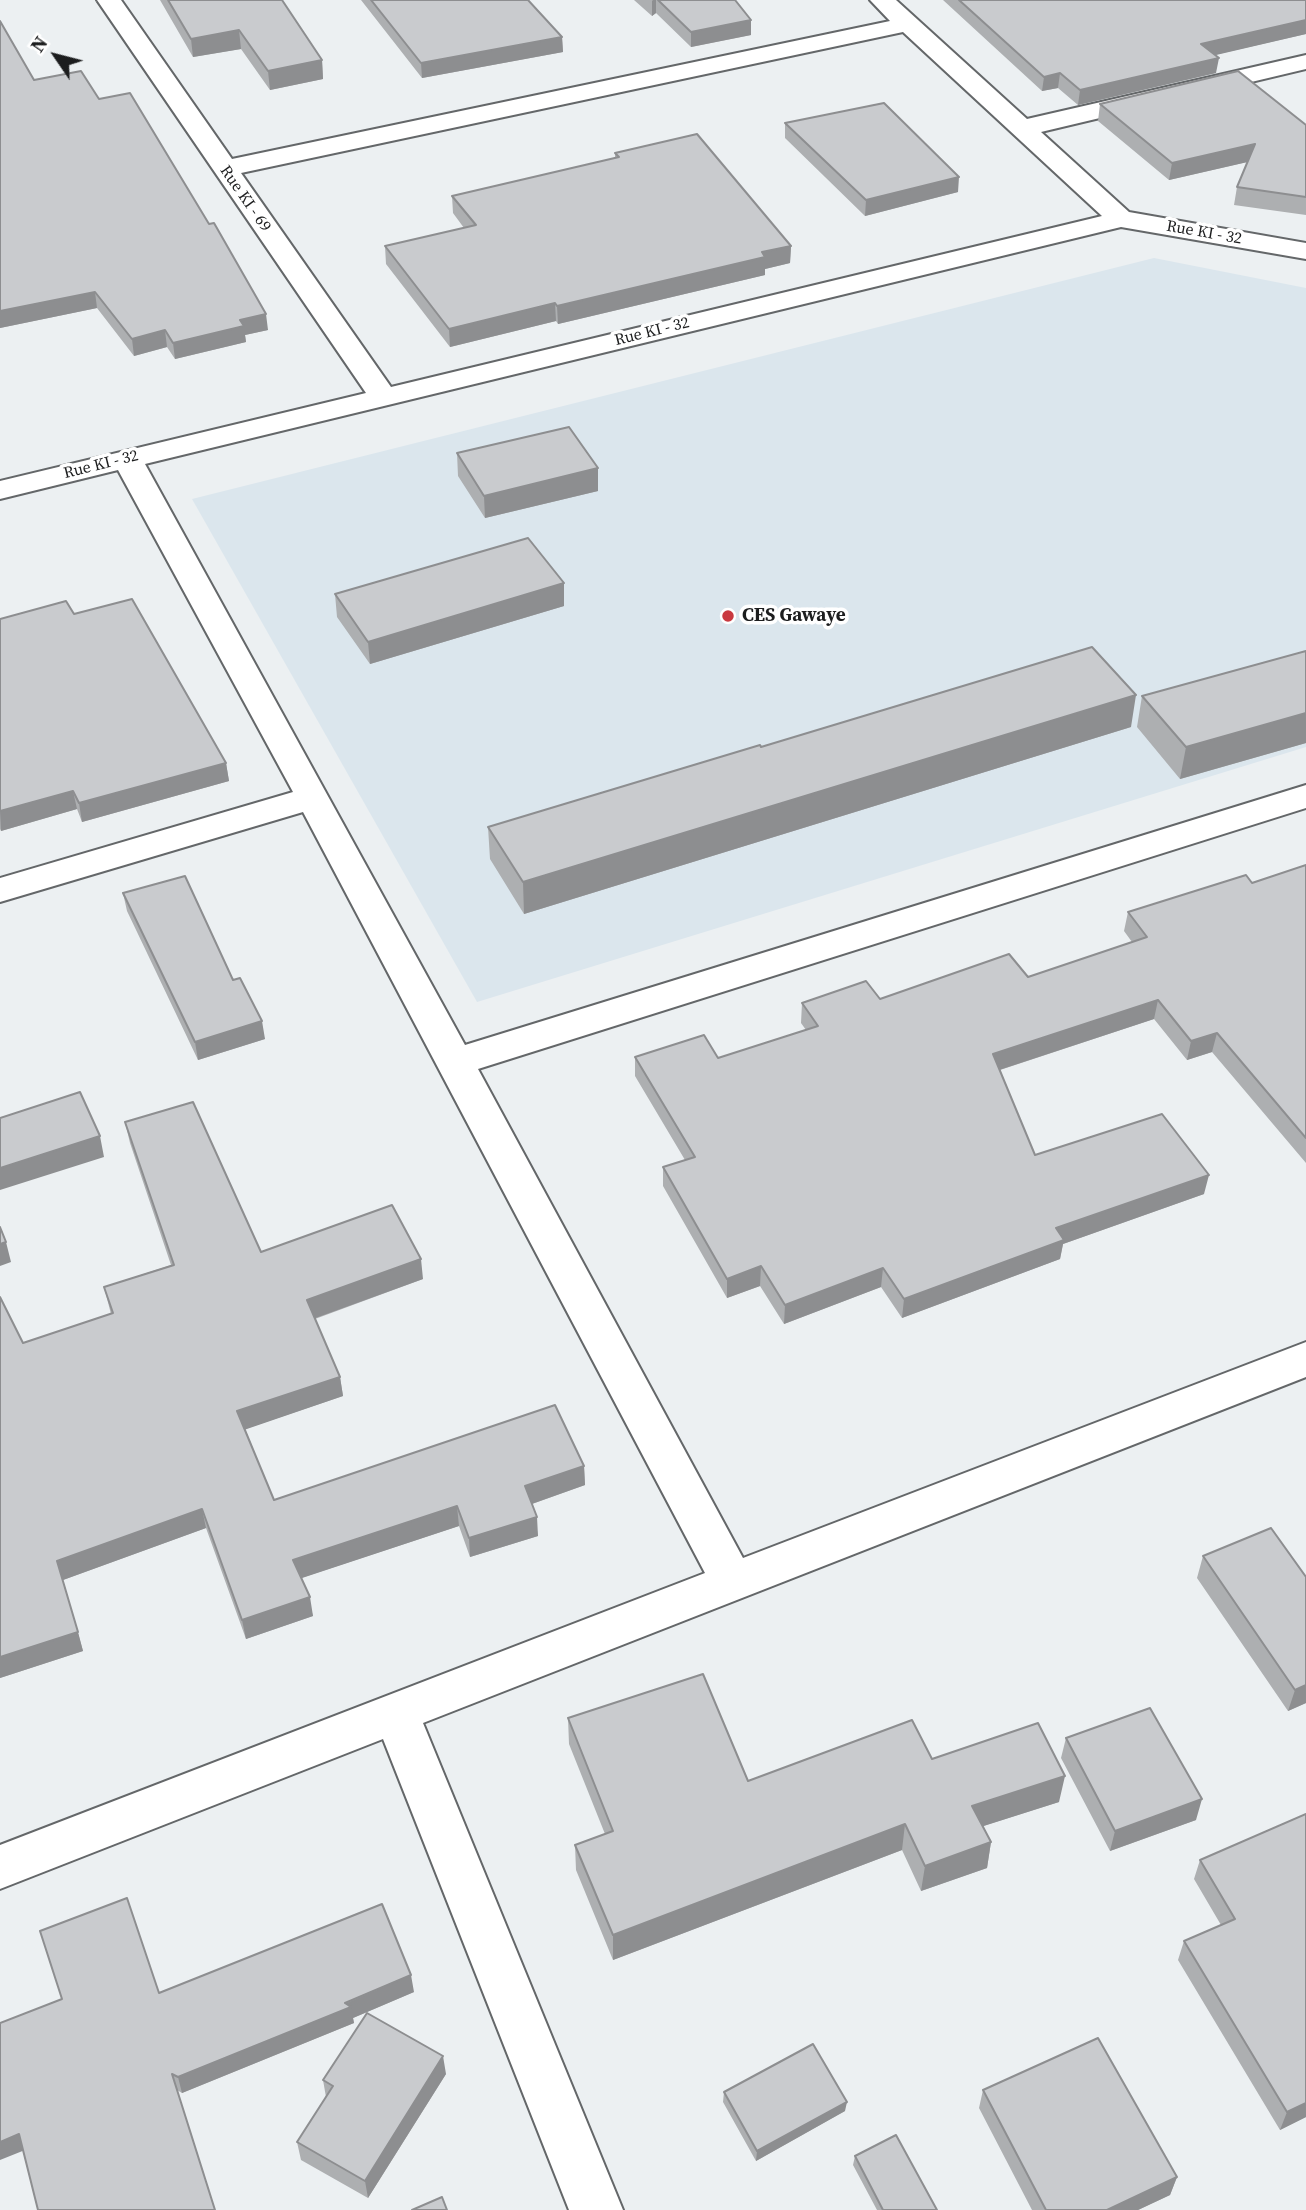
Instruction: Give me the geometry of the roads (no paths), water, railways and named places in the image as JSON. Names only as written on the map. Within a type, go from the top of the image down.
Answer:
[{"type":"street","name":"Rue KI - 69","points":[[109,0],[223,169],[383,397]]},
{"type":"street","points":[[882,0],[1121,219]]},
{"type":"street","points":[[223,169],[908,24]]},
{"type":"street","points":[[1023,128],[1306,62]]},
{"type":"street","name":"Rue KI - 32","points":[[0,490],[1121,219],[1306,251]]},
{"type":"street","points":[[127,459],[313,798],[733,1582]]},
{"type":"street","points":[[455,1062],[1306,796]]},
{"type":"street","points":[[0,890],[313,798]]},
{"type":"street","points":[[0,1867],[1306,1359]]},
{"type":"street","points":[[397,1714],[596,2210]]},
{"type":"place","name":"CES Gawaye","points":[[728,616]]}]
